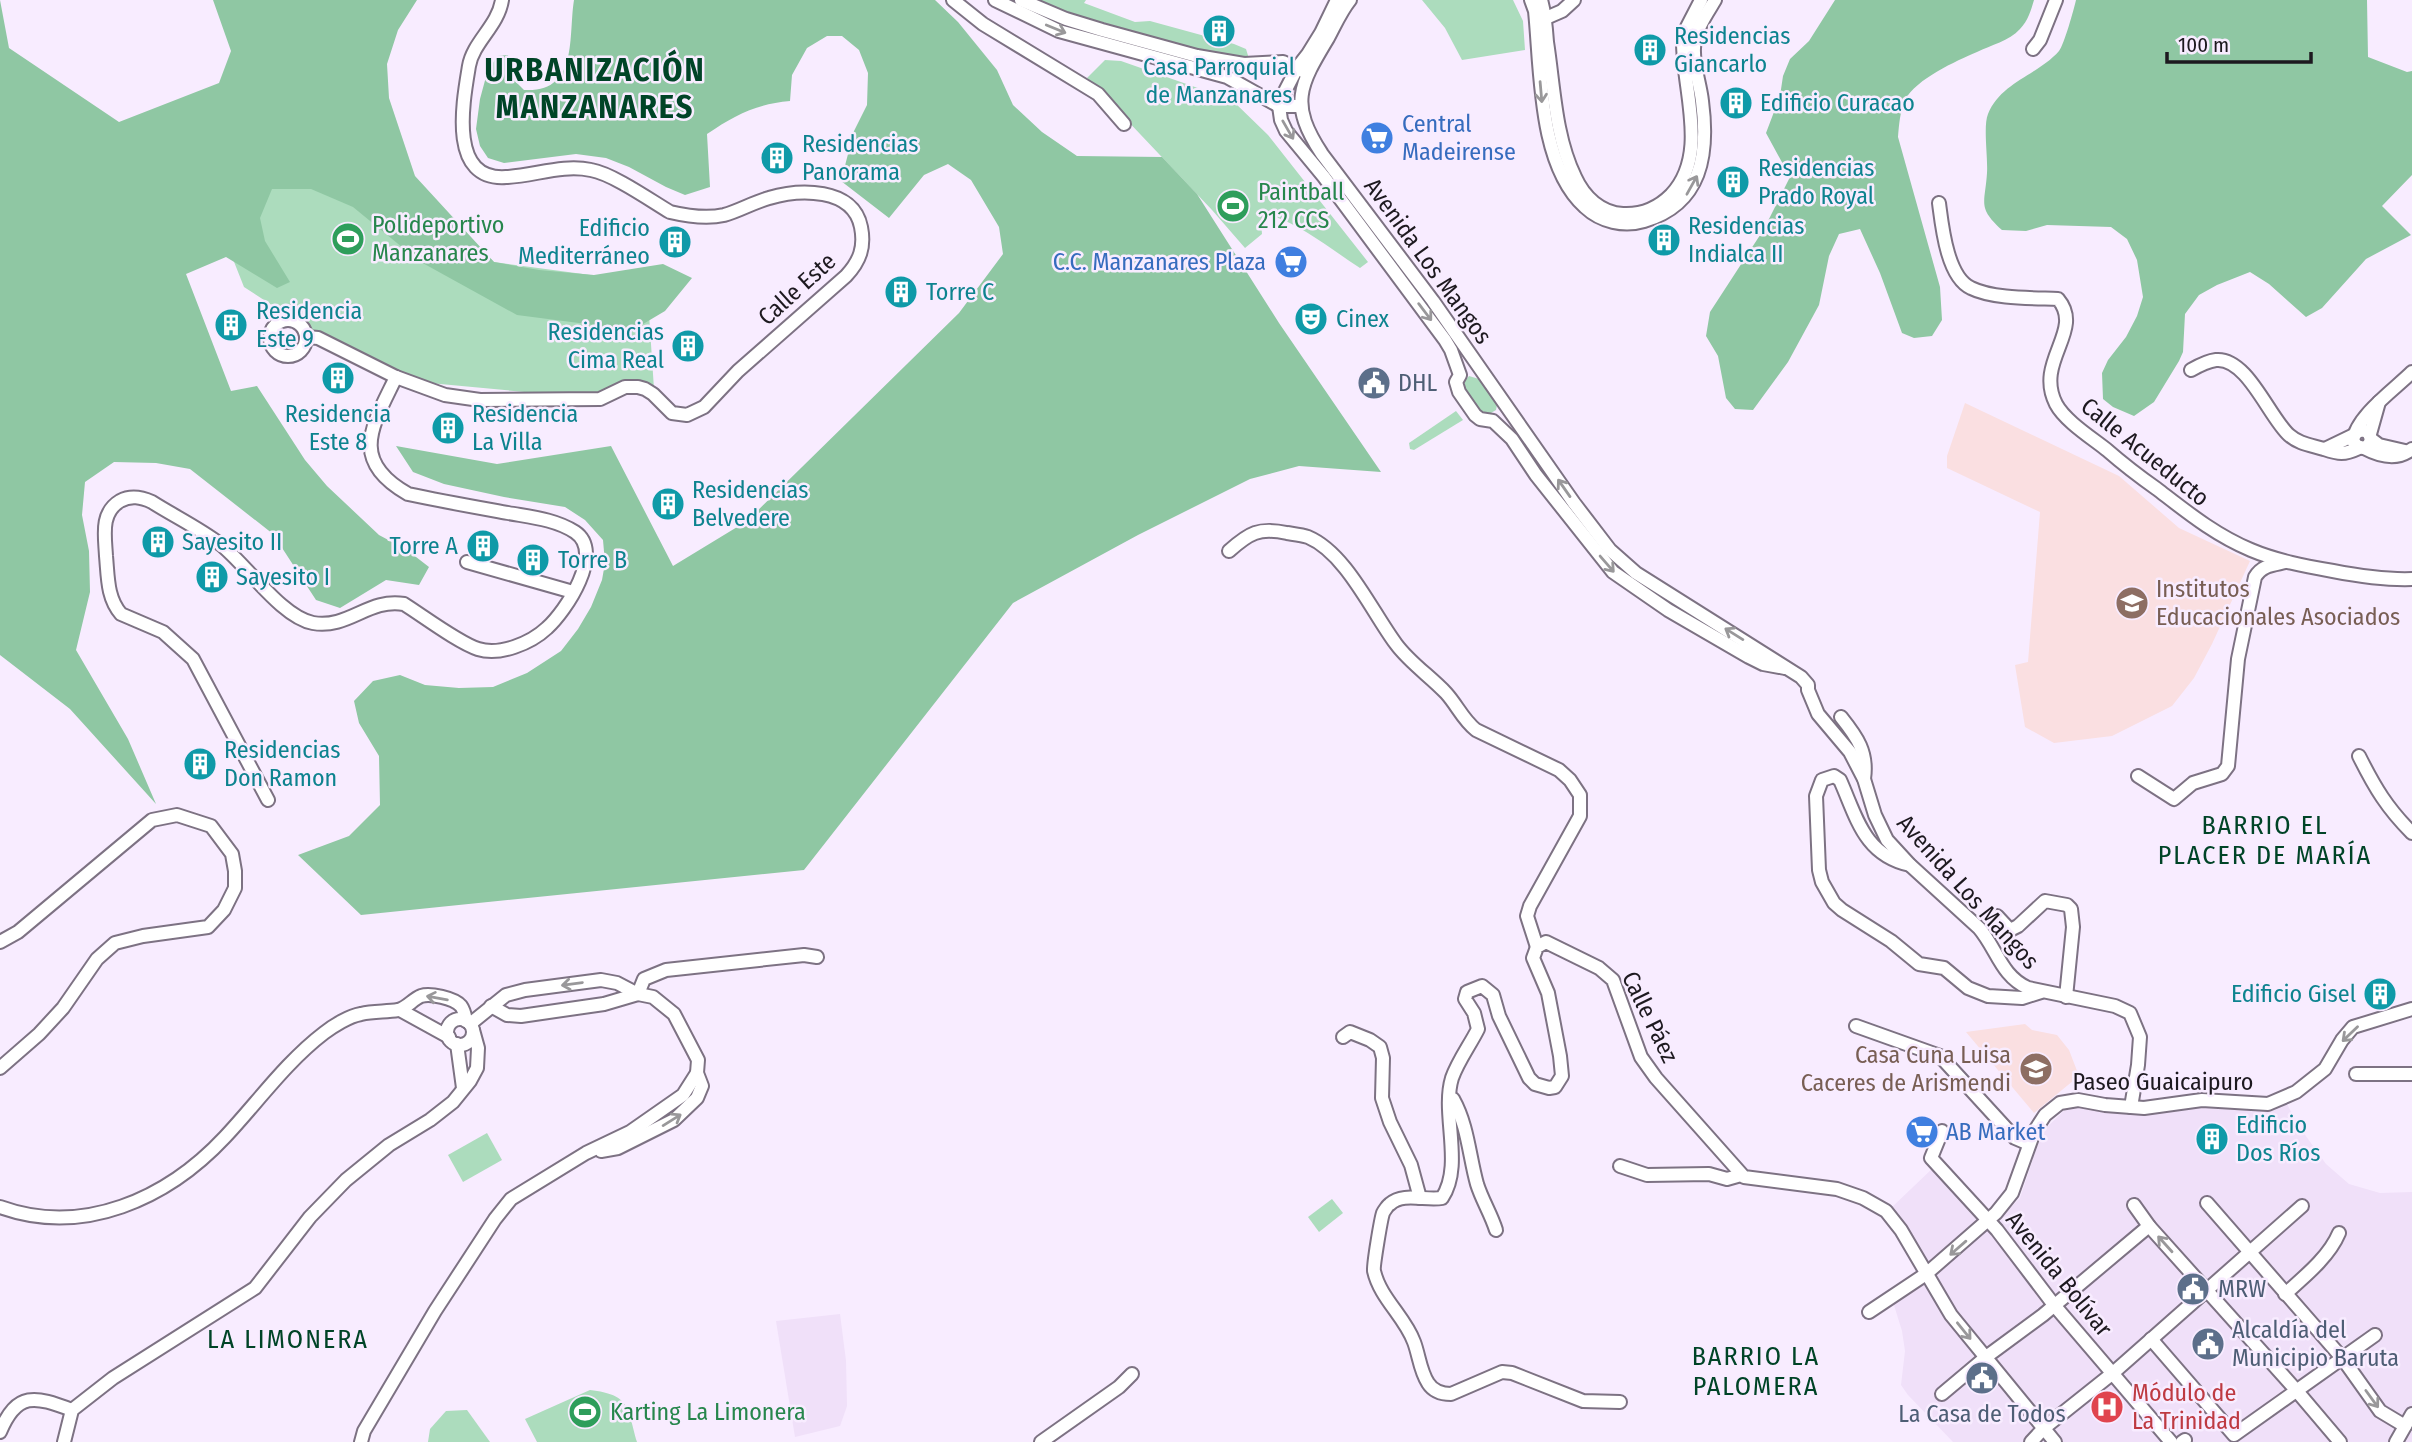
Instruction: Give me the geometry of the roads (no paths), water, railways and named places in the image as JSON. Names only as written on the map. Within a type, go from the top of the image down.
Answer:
[{"type":"street","name":"Calle Este","points":[[307,337],[318,338],[396,377],[445,395],[471,400],[600,399],[625,387],[638,387],[653,394],[672,413],[694,413],[714,398],[738,370],[846,276],[856,264],[863,247],[860,222],[854,212],[841,201],[824,194],[783,194],[726,214],[692,216],[670,212],[592,170],[557,169],[505,177],[486,175],[478,170],[469,159],[463,138],[469,63],[499,14],[502,0]]},
{"type":"street","points":[[953,0],[983,24],[1098,94],[1124,124]]},
{"type":"street","points":[[995,0],[1059,32],[1227,77],[1279,106],[1300,106],[1302,70],[1337,0]]},
{"type":"street","points":[[1021,0],[1102,30],[1197,57],[1244,64],[1283,62],[1302,70]]},
{"type":"street","points":[[1279,106],[1350,0]]},
{"type":"street","points":[[1531,0],[1540,21],[1560,135],[1576,179],[1595,204],[1618,214],[1633,214],[1654,208],[1676,189],[1689,160],[1691,117],[1683,40],[1701,0]]},
{"type":"street","points":[[1541,0],[1543,108],[1565,183],[1578,201],[1597,216],[1618,223],[1639,222],[1660,216],[1679,204],[1698,175],[1703,152],[1704,126],[1694,47],[1703,19],[1715,0]]},
{"type":"street","points":[[1540,21],[1562,11],[1574,0]]},
{"type":"street","points":[[2032,49],[2040,40],[2056,0]]},
{"type":"street","name":"Avenida Los Mangos","points":[[1279,106],[1286,131],[1439,330],[1451,350],[1460,375],[1457,382],[1459,392],[1475,415],[1498,425],[1512,439],[1536,475],[1614,572],[1668,610],[1749,657],[1763,664],[1792,669]]},
{"type":"street","name":"Avenida Los Mangos","points":[[1300,106],[1304,124],[1322,154],[1433,301],[1596,533],[1622,562],[1643,578],[1792,669],[1808,685],[1821,720],[1850,752],[1864,779],[1887,840],[1910,865],[1979,928],[2008,974],[2018,983],[2041,992]]},
{"type":"street","name":"Calle Acueducto","points":[[1939,203],[1944,240],[1952,264],[1962,281],[1970,288],[2011,297],[2058,299],[2065,308],[2068,319],[2050,369],[2051,391],[2064,416],[2197,522],[2250,550],[2286,562],[2363,577],[2412,579]]},
{"type":"street","points":[[2191,370],[2211,360],[2220,359],[2228,363],[2242,373],[2261,394],[2288,434],[2304,444],[2338,453],[2366,442]]},
{"type":"street","name":"Avenida Los Mangos","points":[[1460,375],[1475,370],[1477,364]]},
{"type":"street","points":[[2366,442],[2354,444],[2355,434],[2367,415],[2412,372]]},
{"type":"street","points":[[268,800],[193,659],[171,637],[121,614],[115,608],[108,584],[105,529],[107,513],[126,498],[140,497],[220,544],[297,617],[315,623],[340,621],[375,605],[393,602],[404,604],[477,649],[501,650],[520,645],[546,629],[556,618],[587,563],[586,546],[577,533],[553,522],[408,495],[383,474],[371,452],[370,437],[396,377]]},
{"type":"street","points":[[2366,442],[2379,402]]},
{"type":"street","points":[[1486,419],[1501,413],[1505,404]]},
{"type":"street","points":[[2325,449],[2355,434]]},
{"type":"street","points":[[2366,442],[2380,456],[2402,456],[2410,451]]},
{"type":"street","points":[[1229,551],[1248,534],[1262,530],[1308,537],[1328,551],[1345,569],[1398,646],[1444,692],[1466,722],[1476,730],[1559,770],[1580,795],[1580,816],[1527,916],[1536,947],[1533,958],[1548,993],[1562,1068],[1559,1082],[1555,1087],[1549,1088],[1535,1084],[1529,1078],[1499,1016],[1493,995],[1482,986],[1467,992],[1465,999],[1474,1013],[1478,1029],[1452,1079],[1451,1173],[1447,1191],[1442,1198],[1397,1199],[1390,1204],[1383,1212],[1373,1270],[1414,1340],[1429,1385],[1443,1394],[1451,1394],[1502,1372],[1513,1373],[1583,1401],[1620,1402]]},
{"type":"street","points":[[467,562],[573,592]]},
{"type":"street","points":[[2138,776],[2174,799],[2193,783],[2222,774],[2228,766],[2238,659],[2255,577],[2258,571],[2265,567],[2286,562]]},
{"type":"street","points":[[1841,717],[1863,749],[1866,759],[1864,779]]},
{"type":"street","points":[[2360,756],[2371,781],[2390,811],[2412,833]]},
{"type":"street","points":[[1910,865],[1898,863],[1874,848],[1864,836],[1840,780],[1834,776],[1822,780],[1816,796],[1819,870],[1822,882],[1834,903],[1891,941],[1919,964],[1944,968],[1976,992],[1999,999],[2022,998],[2041,992],[2123,1009],[2134,1020],[2140,1037],[2131,1107]]},
{"type":"street","points":[[0,942],[18,932],[152,820],[177,815],[211,826],[232,854],[235,888],[224,909],[208,927],[143,936],[115,943],[97,959],[63,1008],[0,1068]]},
{"type":"street","points":[[1997,916],[2010,930],[2045,901],[2067,905],[2071,909],[2073,927],[2066,997]]},
{"type":"street","name":"Calle Páez","points":[[1536,947],[1546,942],[1552,944],[1599,968],[1613,980],[1641,1057],[1656,1078],[1741,1175]]},
{"type":"street","points":[[638,994],[644,979],[666,970],[804,955],[817,957]]},
{"type":"street","points":[[363,1438],[435,1311],[511,1199],[586,1153],[618,1148],[674,1120],[697,1098],[702,1086],[697,1073],[698,1060],[674,1014],[653,997],[638,994],[617,983],[601,980],[506,995],[470,1025],[469,1042],[453,1041],[400,1010]]},
{"type":"street","points":[[491,1006],[508,1015],[520,1016],[604,1004],[638,994]]},
{"type":"street","points":[[0,1207],[43,1217],[83,1217],[107,1212],[173,1181],[214,1147],[324,1033],[359,1014],[400,1010],[422,995],[459,1004],[465,1012],[478,1048],[478,1061],[474,1075],[453,1102],[371,1158],[346,1180],[310,1217],[255,1288],[113,1378],[72,1410],[64,1442]]},
{"type":"street","name":"Paseo Guaicaipuro","points":[[1869,1312],[1927,1274],[1989,1221],[2012,1192],[2029,1144],[2045,1115],[2060,1103],[2078,1100],[2144,1108],[2202,1100],[2255,1104],[2278,1101],[2296,1092],[2325,1069],[2353,1027],[2412,1009]]},
{"type":"street","points":[[463,1088],[448,1029],[458,1019],[470,1025]]},
{"type":"street","points":[[1856,1026],[1940,1056],[2015,1138],[2029,1144]]},
{"type":"street","points":[[1343,1037],[1350,1032],[1358,1034],[1380,1047],[1383,1058],[1382,1098],[1390,1122],[1411,1165],[1420,1198]]},
{"type":"street","points":[[2356,1074],[2412,1074]]},
{"type":"street","points":[[1451,1096],[1461,1114],[1478,1186],[1496,1230]]},
{"type":"street","name":"Avenida Bolívar","points":[[1942,1130],[1931,1158],[1989,1221],[2053,1305],[2171,1442]]},
{"type":"street","points":[[1620,1166],[1647,1175],[1709,1174],[1727,1179],[1741,1175],[1752,1180],[1837,1189],[1877,1204],[1895,1220],[1951,1315],[2055,1442]]},
{"type":"street","points":[[2207,1203],[2343,1359],[2380,1411],[2404,1426]]},
{"type":"street","points":[[2134,1205],[2149,1226],[2340,1442]]},
{"type":"street","points":[[2031,1442],[2302,1206]]},
{"type":"street","points":[[1942,1394],[2149,1226]]},
{"type":"street","points":[[2285,1294],[2300,1282],[2335,1243],[2339,1233]]},
{"type":"street","points":[[2151,1339],[2234,1435],[2375,1335]]},
{"type":"street","points":[[1041,1442],[1119,1387],[1132,1374]]},
{"type":"street","points":[[0,1432],[9,1412],[19,1402],[51,1402],[72,1410]]},
{"type":"street","points":[[2396,1442],[2412,1414]]},
{"type":"place","name":"Casa Parroquial de Manzanares","points":[[1219,31]]},
{"type":"place","name":"Residencias Giancarlo","points":[[1650,50]]},
{"type":"place","name":"Edificio Curacao","points":[[1736,103]]},
{"type":"place","name":"Central Madeirense","points":[[1377,138]]},
{"type":"place","name":"Residencias Panorama","points":[[777,158]]},
{"type":"place","name":"Residencias Prado Royal","points":[[1733,182]]},
{"type":"place","name":"Paintball 212 CCS","points":[[1233,206]]},
{"type":"place","name":"Polideportivo Manzanares","points":[[348,239]]},
{"type":"place","name":"Residencias Indialca II","points":[[1664,240]]},
{"type":"place","name":"Edificio Mediterráneo","points":[[675,242]]},
{"type":"place","name":"C.C. Manzanares Plaza","points":[[1291,262]]},
{"type":"place","name":"Torre C","points":[[901,292]]},
{"type":"place","name":"Cinex","points":[[1311,319]]},
{"type":"place","name":"Residencia Este 9","points":[[231,325]]},
{"type":"place","name":"Residencias Cima Real","points":[[688,346]]},
{"type":"place","name":"Residencia Este 8","points":[[338,378]]},
{"type":"place","name":"DHL","points":[[1374,383]]},
{"type":"place","name":"Residencia La Villa","points":[[448,428]]},
{"type":"place","name":"Residencias Belvedere","points":[[668,504]]},
{"type":"place","name":"Sayesito II","points":[[158,542]]},
{"type":"place","name":"Torre A","points":[[483,546]]},
{"type":"place","name":"Torre B","points":[[533,560]]},
{"type":"place","name":"Sayesito I","points":[[212,577]]},
{"type":"place","name":"Institutos Educacionales Asociados","points":[[2132,603]]},
{"type":"place","name":"Residencias Don Ramon","points":[[200,764]]},
{"type":"place","name":"Edificio Gisel","points":[[2380,994]]},
{"type":"place","name":"Casa Cuna Luisa Caceres de Arismendi","points":[[2036,1069]]},
{"type":"place","name":"AB Market","points":[[1922,1132]]},
{"type":"place","name":"Edificio Dos Ríos","points":[[2212,1139]]},
{"type":"place","name":"MRW","points":[[2193,1289]]},
{"type":"place","name":"Alcaldía del Municipio Baruta","points":[[2208,1344]]},
{"type":"place","name":"La Casa de Todos","points":[[1982,1378]]},
{"type":"place","name":"Módulo de La Trinidad","points":[[2107,1407]]},
{"type":"place","name":"Karting La Limonera","points":[[585,1412]]},
{"type":"district","name":"URBANIZACIÓN MANZANARES","points":[[595,88]]},
{"type":"district","name":"BARRIO EL PLACER DE MARÍA","points":[[2265,840]]},
{"type":"district","name":"LA LIMONERA","points":[[288,1339]]},
{"type":"district","name":"BARRIO LA PALOMERA","points":[[1756,1371]]}]
